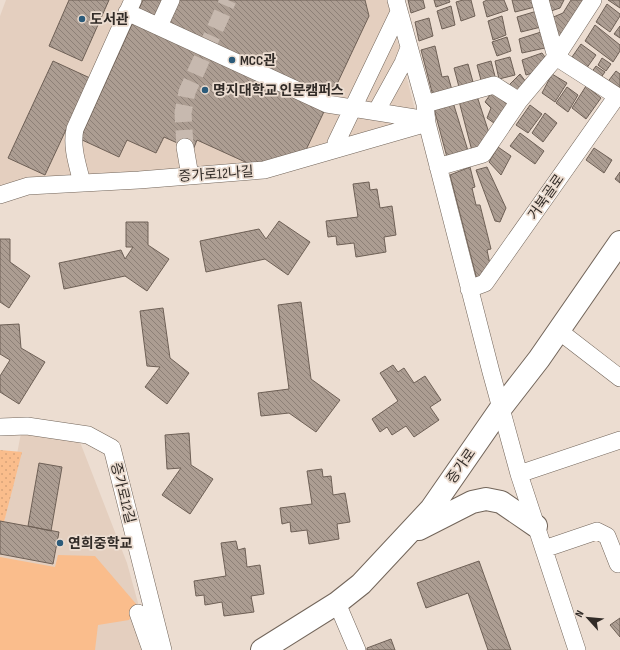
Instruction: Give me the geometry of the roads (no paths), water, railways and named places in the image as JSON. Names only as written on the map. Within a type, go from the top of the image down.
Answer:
[{"type":"main road","name":"증가로","points":[[262,650],[337,603],[361,584],[431,510],[501,408],[617,254]]},
{"type":"main road","points":[[407,535],[472,502],[486,499],[501,502],[536,526]]},
{"type":"street","points":[[159,26],[171,0]]},
{"type":"street","points":[[540,0],[556,57],[619,97]]},
{"type":"street","points":[[438,167],[483,154],[519,101],[556,57],[594,0]]},
{"type":"street","points":[[82,183],[73,144],[74,129],[130,6],[159,26],[328,104],[415,118],[427,123]]},
{"type":"street","points":[[397,6],[425,104],[427,123],[438,167],[519,474],[577,650]]},
{"type":"street","points":[[336,143],[397,6]]},
{"type":"street","points":[[376,112],[403,63],[409,48]]},
{"type":"street","points":[[425,104],[494,86],[519,101]]},
{"type":"street","name":"거북골로","points":[[469,289],[486,283],[619,97]]},
{"type":"street","name":"증가로12나길","points":[[0,195],[28,186],[264,170],[427,123]]},
{"type":"street","points":[[185,147],[190,176]]},
{"type":"street","points":[[559,331],[620,378]]},
{"type":"street","name":"증가로12길","points":[[0,427],[28,426],[88,435],[112,448],[163,650]]},
{"type":"street","points":[[519,474],[620,440]]},
{"type":"street","points":[[544,549],[597,531],[607,536],[618,564]]},
{"type":"street","points":[[337,603],[358,650]]},
{"type":"street","points":[[138,614],[151,650]]},
{"type":"tunnel","points":[[185,147],[183,113],[187,92],[228,0]]},
{"type":"place","name":"도서관","points":[[82,19]]},
{"type":"place","name":"MCC관","points":[[232,60]]},
{"type":"place","name":"명지대학교 인문캠퍼스","points":[[205,90]]},
{"type":"place","name":"연희중학교","points":[[60,543]]}]
